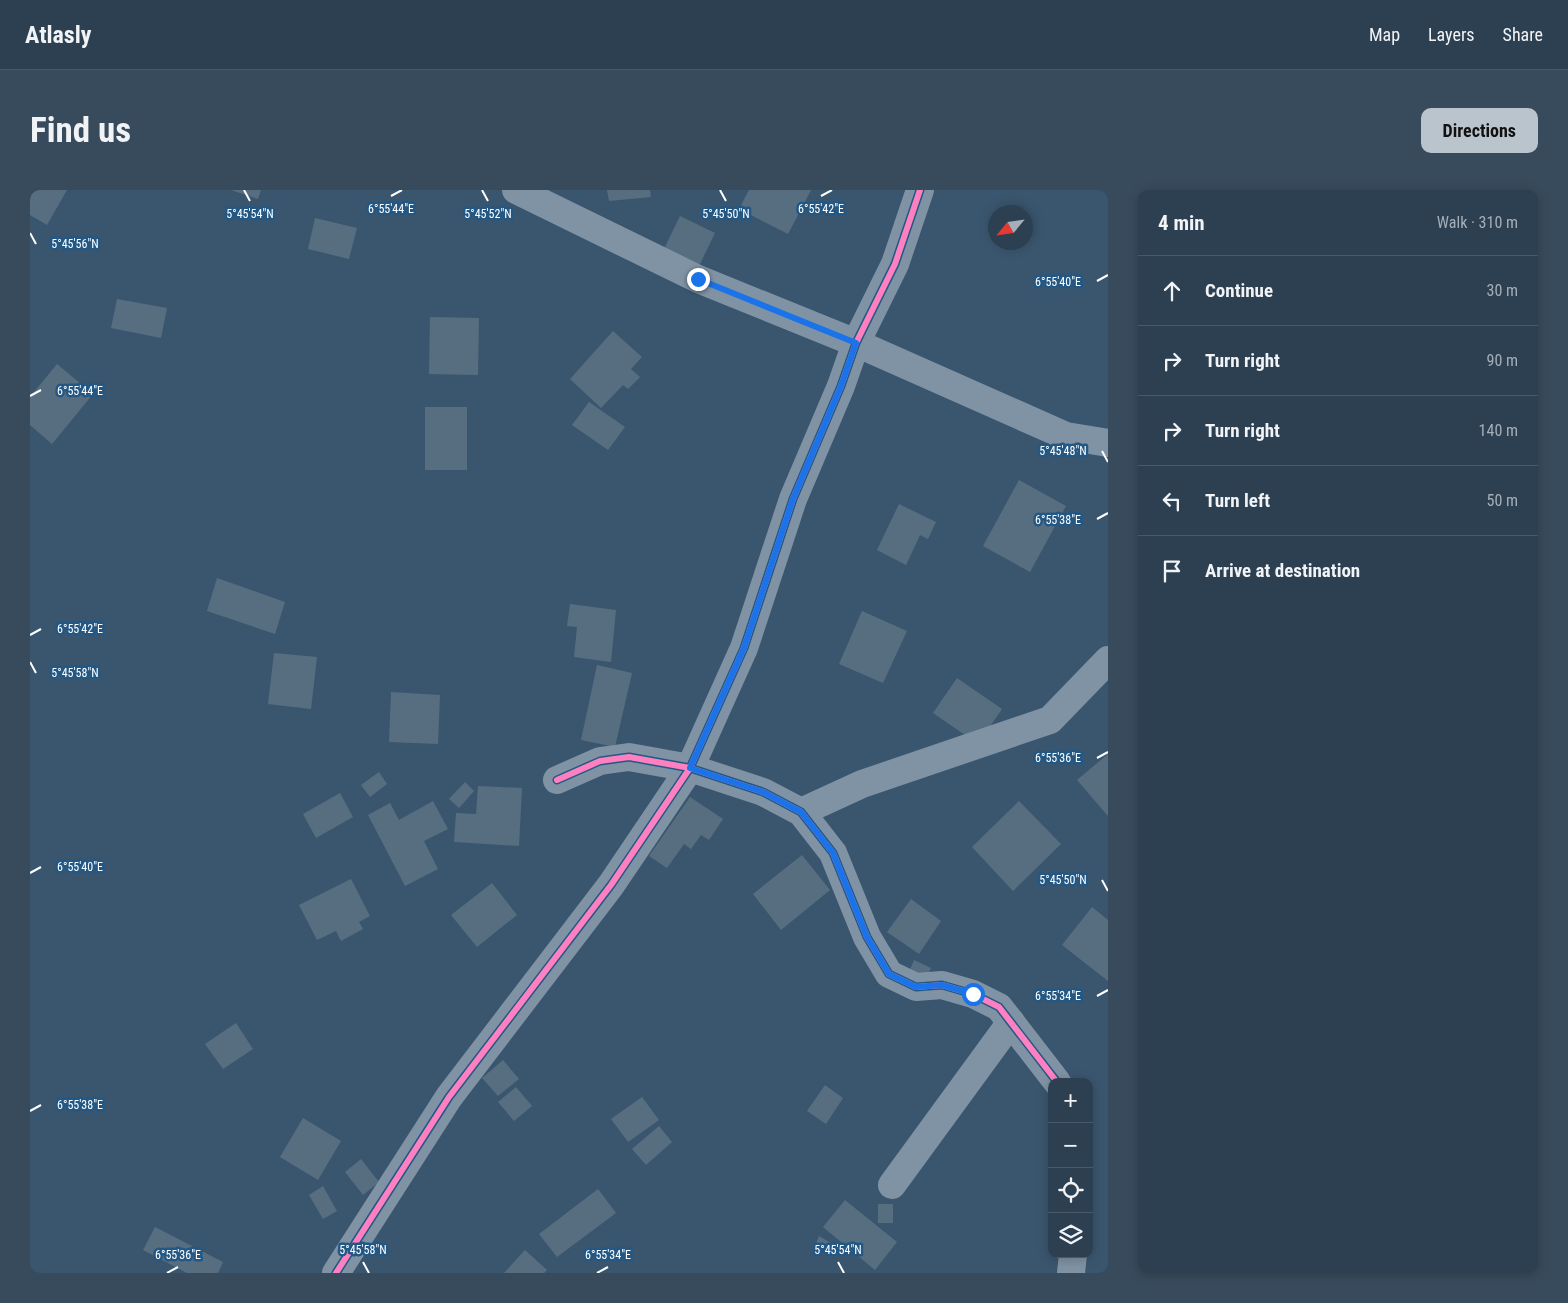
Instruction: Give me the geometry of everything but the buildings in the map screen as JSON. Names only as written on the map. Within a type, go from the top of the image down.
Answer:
[{"type":"street","points":[[516,190],[698,279],[856,343],[1066,436],[1108,443]]},
{"type":"street","points":[[336,1273],[449,1096],[610,885],[690,768],[744,648],[793,499],[841,386],[856,343],[895,264],[920,190]]},
{"type":"street","points":[[801,812],[862,784],[1050,720],[1108,660]]},
{"type":"street","points":[[557,780],[600,761],[629,758],[690,768],[763,792],[801,812],[833,853],[867,937],[889,974],[916,987],[942,985],[973,994],[999,1007],[1054,1078]]},
{"type":"street","points":[[892,1185],[1010,1022]]},
{"type":"street","points":[[1071,1273],[1073,1258]]},
{"type":"cycle path","points":[[336,1273],[449,1097],[611,885],[690,768],[744,648],[793,499],[841,386],[856,343],[895,264],[920,190]]},
{"type":"cycle path","points":[[557,780],[600,761],[629,757],[690,768],[763,792],[801,812],[833,853],[867,937],[889,974],[916,987],[942,985],[973,994],[999,1007],[1054,1078]]},
{"type":"route","points":[[698,279],[856,343],[841,386],[793,499],[744,648],[690,768],[763,792],[801,812],[833,853],[867,937],[889,974],[916,987],[942,985],[973,994]]}]
